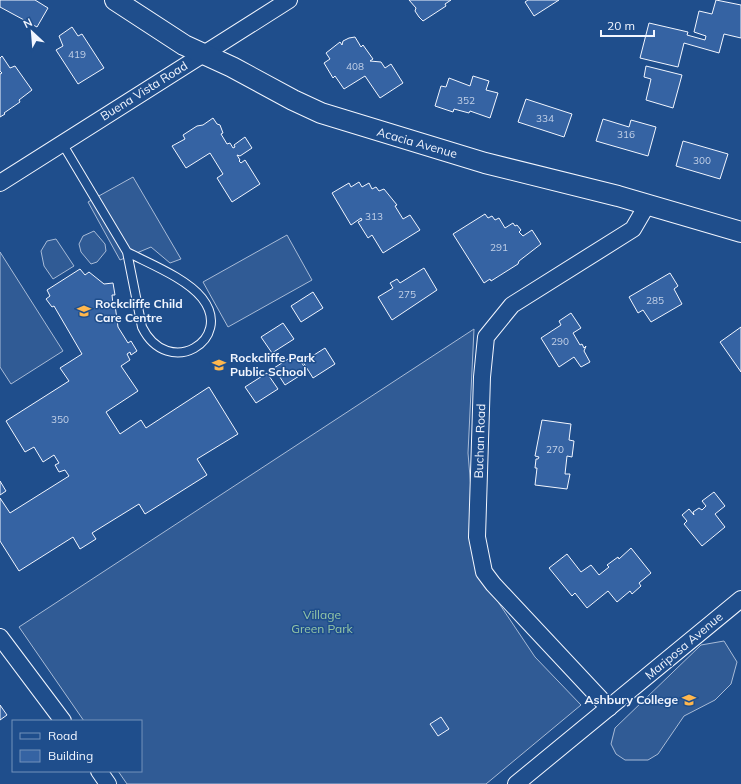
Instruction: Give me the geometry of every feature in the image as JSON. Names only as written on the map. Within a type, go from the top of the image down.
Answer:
[{"type":"street","name":"Acacia Avenue","points":[[115,0],[176,40],[321,113],[478,160],[647,205],[740,227]]},
{"type":"street","name":"Buena Vista Road","points":[[0,183],[289,0]]},
{"type":"street","name":"Buchan Road","points":[[609,708],[493,584],[484,572],[477,537],[482,378],[486,338],[512,305],[632,229],[647,205]]},
{"type":"street","name":"Mariposa Avenue","points":[[516,784],[741,599]]},
{"type":"street","points":[[0,637],[61,720]]},
{"type":"street","points":[[100,772],[108,784]]},
{"type":"lane","points":[[62,143],[127,252],[142,327],[147,337],[156,347],[172,352],[189,350],[203,342],[207,338],[211,323],[208,309],[202,298],[190,287],[156,266],[127,252]]},
{"type":"shaded area","points":[[133,177],[181,259],[170,263],[151,247],[120,260],[88,202]]},
{"type":"shaded area","points":[[94,231],[105,244],[106,251],[97,262],[91,264],[81,252],[79,244],[83,236]]},
{"type":"shaded area","points":[[287,235],[312,280],[228,327],[203,282]]},
{"type":"shaded area","points":[[56,239],[74,266],[53,279],[44,266],[41,251],[47,241]]},
{"type":"shaded area","points":[[0,252],[63,351],[11,384],[0,367]]},
{"type":"shaded area","name":"Village Green Park","points":[[474,329],[468,453],[478,572],[535,657],[581,705],[486,784],[127,784],[119,772],[142,772],[142,720],[83,720],[19,627]]},
{"type":"shaded area","points":[[724,641],[737,662],[731,684],[715,700],[684,716],[658,754],[648,760],[625,760],[616,754],[611,744],[615,728],[701,645]]},
{"type":"building","points":[[0,0],[35,0],[48,8],[37,27],[0,7]]},
{"type":"building","points":[[409,0],[451,0],[445,4],[446,6],[423,21],[415,11],[416,8]]},
{"type":"building","points":[[528,0],[559,0],[534,16],[525,2]]},
{"type":"building","points":[[716,0],[741,5],[741,38],[724,34],[719,53],[684,43],[678,67],[640,58],[649,23],[688,32],[687,35],[705,40],[706,36],[694,32],[699,11],[712,14]]},
{"type":"building","points":[[72,27],[78,36],[82,34],[104,68],[78,84],[56,50],[63,46],[59,36]]},
{"type":"building","points":[[355,37],[361,47],[363,45],[373,59],[370,61],[381,62],[385,68],[391,64],[403,83],[380,98],[365,76],[344,89],[335,76],[333,78],[324,63],[330,59],[326,53],[340,42],[342,45],[343,41]]},
{"type":"building","points":[[2,56],[10,68],[15,66],[32,90],[19,100],[20,102],[0,117],[0,74],[2,73],[0,71],[0,58]]},
{"type":"building","points":[[646,66],[682,75],[673,108],[646,100],[651,79],[644,77]]},
{"type":"building","points":[[473,76],[489,81],[486,90],[498,93],[490,118],[470,111],[469,113],[454,109],[453,112],[435,106],[441,86],[446,87],[449,78],[470,86]]},
{"type":"building","points":[[526,99],[572,114],[564,137],[518,122]]},
{"type":"building","points":[[213,118],[217,124],[220,125],[223,133],[221,134],[227,144],[230,143],[233,148],[235,147],[234,145],[245,137],[252,148],[240,156],[237,155],[241,163],[245,160],[260,184],[232,202],[217,178],[223,174],[210,153],[186,168],[172,146],[185,139],[183,135]]},
{"type":"building","points":[[603,119],[629,127],[631,120],[656,127],[648,156],[596,141]]},
{"type":"building","points":[[683,141],[728,154],[720,179],[676,166]]},
{"type":"building","points":[[359,182],[362,187],[369,183],[372,189],[376,187],[379,191],[384,189],[397,205],[395,206],[403,219],[410,215],[420,230],[383,253],[372,235],[368,238],[358,222],[362,220],[361,218],[351,225],[332,193],[349,183],[351,187]]},
{"type":"building","points":[[485,214],[488,218],[492,216],[495,220],[499,218],[505,228],[513,223],[515,226],[517,225],[521,230],[519,232],[523,236],[532,230],[541,244],[519,261],[518,264],[491,281],[490,279],[484,283],[453,234]]},
{"type":"building","points":[[424,268],[437,290],[392,320],[378,297],[393,288],[390,283],[397,279],[400,283]]},
{"type":"building","points":[[80,269],[85,275],[89,272],[104,284],[113,283],[115,295],[112,295],[113,305],[115,305],[118,327],[128,343],[131,341],[137,351],[131,355],[130,352],[127,354],[130,360],[121,366],[138,391],[106,412],[120,434],[141,420],[146,428],[209,387],[238,434],[197,459],[207,475],[145,514],[139,504],[92,533],[96,539],[80,549],[73,537],[19,571],[0,541],[0,498],[10,513],[69,476],[65,470],[59,472],[55,465],[59,463],[54,455],[43,462],[34,447],[25,452],[6,421],[69,381],[60,368],[82,354],[54,306],[52,307],[46,299],[50,296],[47,290]]},
{"type":"building","points":[[670,273],[678,286],[674,289],[682,304],[651,322],[643,310],[638,313],[629,297]]},
{"type":"building","points":[[313,292],[323,308],[301,322],[291,306]]},
{"type":"building","points":[[571,313],[581,328],[573,333],[580,345],[582,344],[584,348],[586,346],[584,351],[590,362],[581,367],[574,357],[559,367],[541,338],[561,325],[559,321]]},
{"type":"building","points":[[283,323],[294,339],[272,353],[261,337]]},
{"type":"building","points":[[741,327],[741,372],[720,342]]},
{"type":"building","points":[[325,348],[335,364],[313,378],[303,362]]},
{"type":"building","points":[[296,354],[307,371],[285,385],[274,368]]},
{"type":"building","points":[[267,373],[278,389],[256,403],[245,387]]},
{"type":"building","points":[[542,420],[571,424],[569,440],[574,441],[572,457],[567,456],[565,474],[570,474],[567,489],[535,485],[537,468],[535,468],[536,459],[539,457],[535,456]]},
{"type":"building","points":[[0,481],[6,491],[0,495]]},
{"type":"building","points":[[714,492],[725,506],[715,514],[725,527],[702,546],[684,524],[687,521],[682,515],[689,509],[694,515],[693,512],[699,508],[702,510],[706,506],[702,501]]},
{"type":"building","points":[[631,548],[651,573],[639,583],[641,586],[632,594],[630,591],[617,602],[608,591],[587,608],[575,593],[572,596],[549,568],[567,554],[581,572],[591,565],[599,575],[609,567],[607,565],[618,557],[619,559]]},
{"type":"building","points":[[0,705],[7,715],[0,720]]},
{"type":"building","points":[[441,717],[449,729],[438,736],[430,724]]},
{"type":"place","name":"Rockcliffe Child Care Centre","points":[[84,311]]},
{"type":"place","name":"Rockcliffe Park Public School","points":[[219,365]]},
{"type":"place","name":"Ashbury College","points":[[689,700]]}]
